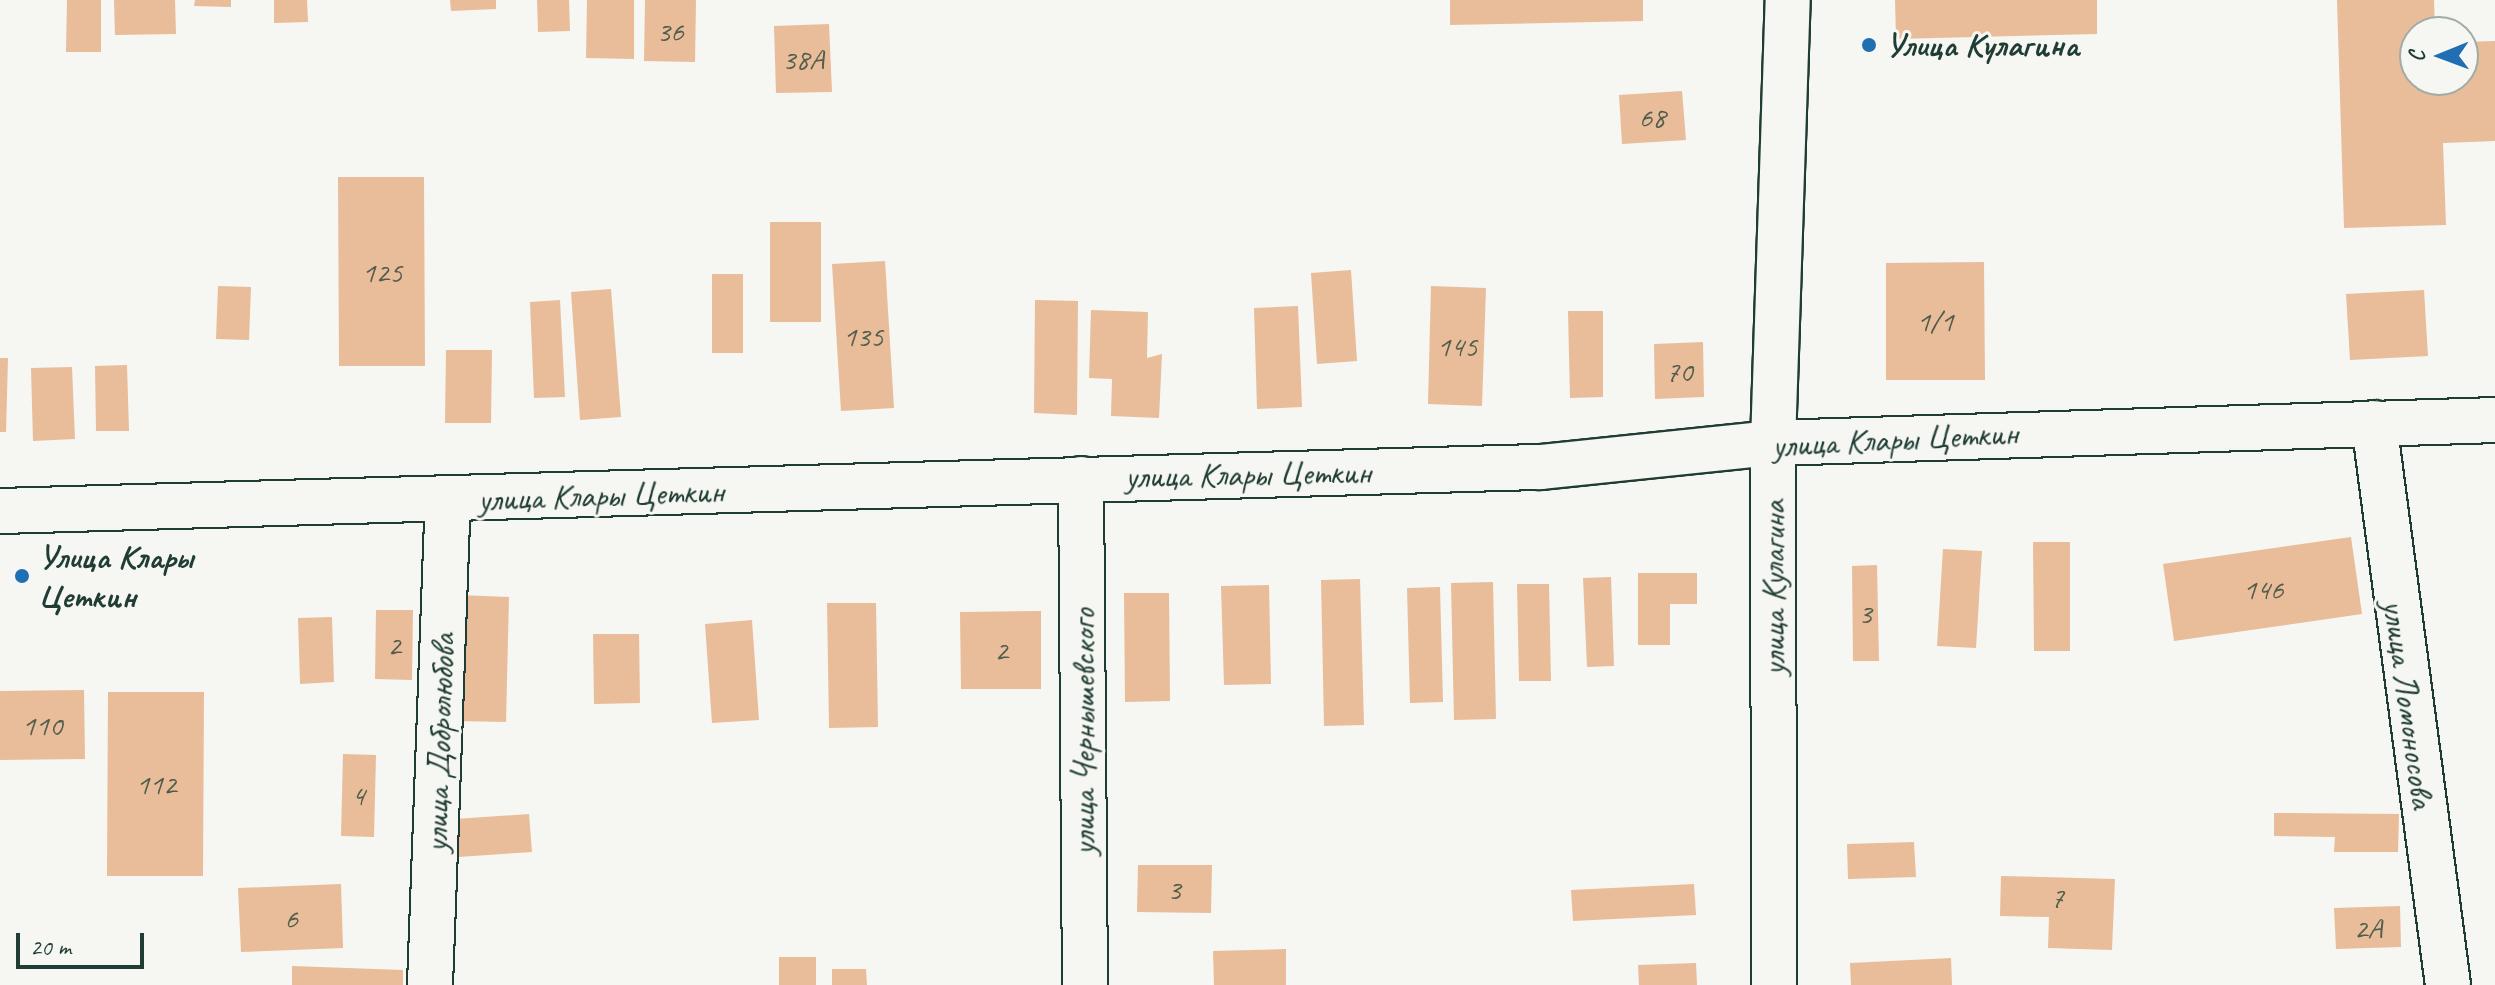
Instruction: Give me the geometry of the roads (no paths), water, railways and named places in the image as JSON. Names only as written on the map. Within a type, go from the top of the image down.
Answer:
[{"type":"street","name":"улица Кулагина","points":[[1774,985],[1773,443],[1788,0]]},
{"type":"street","name":"улица Клары Цеткин","points":[[0,511],[1540,467],[1773,443],[2495,420]]},
{"type":"street","name":"улица Ломоносова","points":[[2374,423],[2448,985]]},
{"type":"street","name":"улица Чернышевского","points":[[1081,479],[1085,985]]},
{"type":"street","name":"улица Добролюбова","points":[[430,985],[448,500]]},
{"type":"place","name":"Улица Кулагина","points":[[1869,45]]},
{"type":"place","name":"Улица Клары Цеткин","points":[[22,576]]}]
